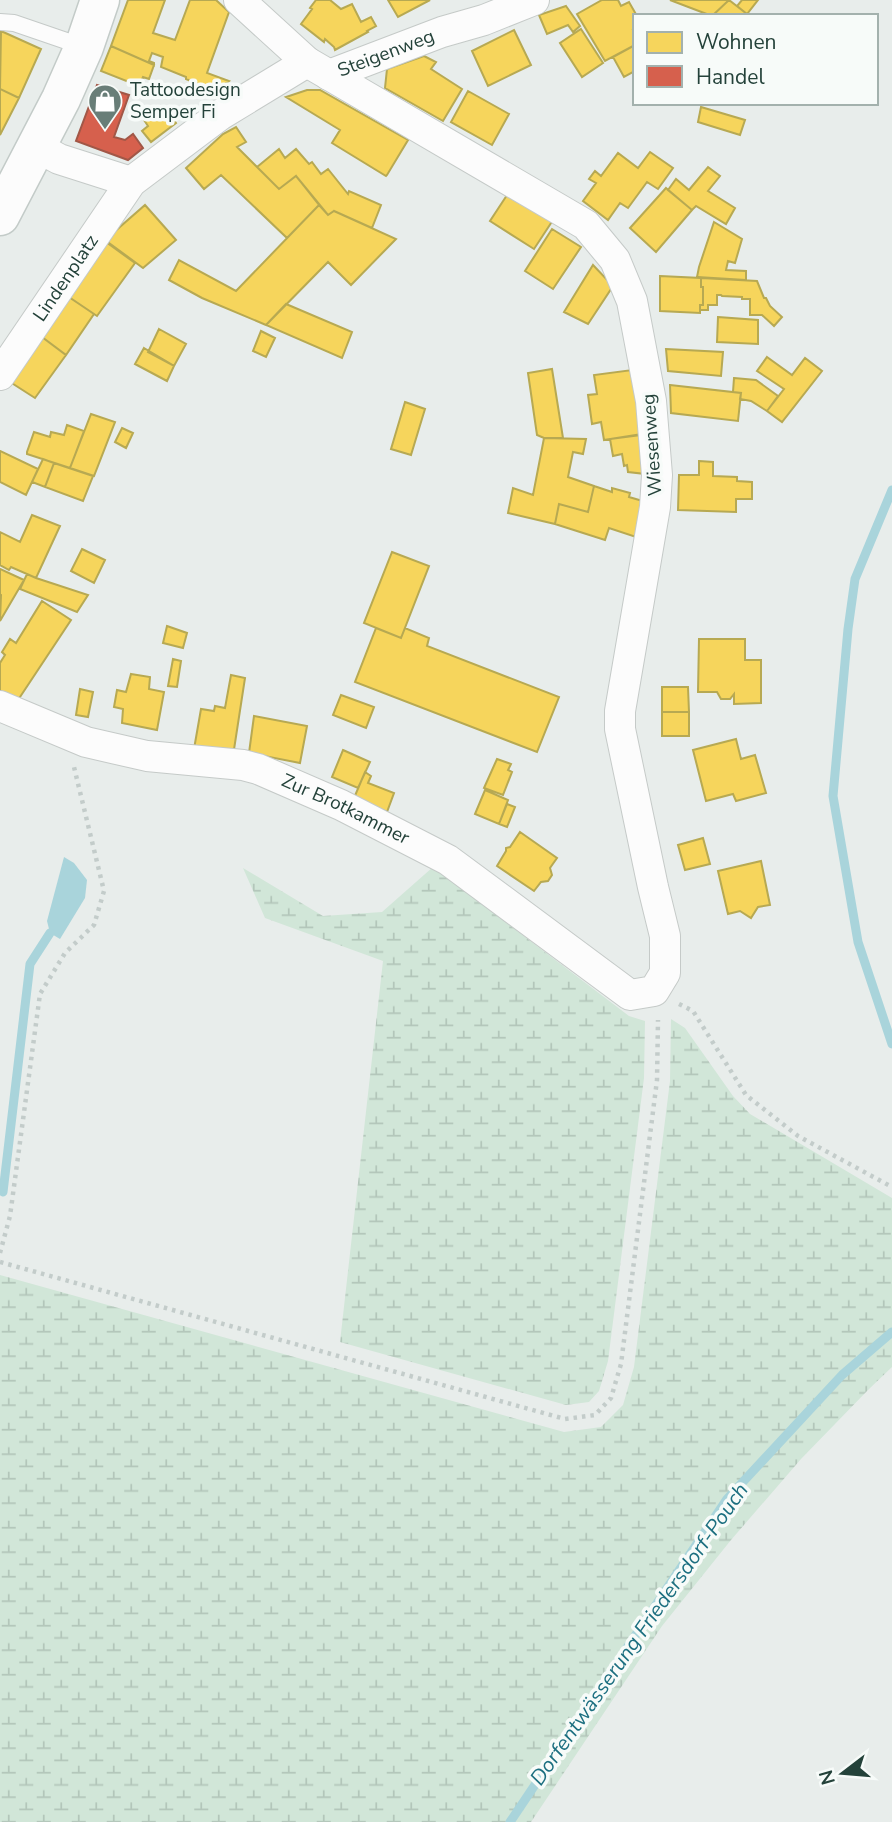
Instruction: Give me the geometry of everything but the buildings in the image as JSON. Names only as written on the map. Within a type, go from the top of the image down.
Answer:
[{"type":"main road","points":[[0,216],[37,147],[84,47],[100,0]]},
{"type":"street","points":[[239,0],[318,69]]},
{"type":"street","name":"Steigenweg","points":[[442,32],[462,0]]},
{"type":"street","name":"Steigenweg","points":[[318,69],[484,20],[534,0]]},
{"type":"street","name":"Lindenplatz","points":[[0,375],[131,182],[220,115],[318,69]]},
{"type":"street","name":"Wiesenweg","points":[[318,69],[586,225],[615,260],[632,301],[651,401],[657,475],[655,507],[620,711],[620,729],[665,936],[665,973],[654,991]]},
{"type":"street","points":[[37,147],[59,159],[131,182]]},
{"type":"street","name":"Zur Brotkammer","points":[[0,706],[86,742],[147,756],[243,765],[258,769],[341,805],[448,860],[630,995],[654,991]]},
{"type":"lane","points":[[0,22],[14,23],[84,47]]},
{"type":"path","points":[[0,1253],[10,1216],[40,994],[65,953],[94,925],[104,891],[72,761],[86,742]]},
{"type":"path","points":[[654,991],[692,1011],[746,1095],[798,1136],[892,1186]]},
{"type":"path","points":[[0,1262],[565,1419],[595,1415],[611,1398],[622,1351],[657,1080],[659,1020],[654,991]]},
{"type":"green space","points":[[433,867],[629,1016],[645,1021],[644,1078],[608,1361],[599,1391],[589,1402],[566,1405],[340,1342],[383,961],[265,918],[243,868],[323,916],[382,912]]},
{"type":"green space","points":[[671,1019],[685,1028],[733,1096],[750,1114],[892,1198],[892,1367],[801,1459],[662,1626],[531,1822],[0,1822],[0,1275],[564,1432],[601,1427],[623,1405],[634,1367],[670,1081]]},
{"type":"water","points":[[64,857],[74,863],[87,880],[85,898],[60,939],[50,933],[47,921]]},
{"type":"waterway","points":[[892,490],[855,579],[833,796],[858,942],[892,1044]]},
{"type":"waterway","points":[[3,1192],[30,964],[50,933]]},
{"type":"waterway","name":"Dorfentwässerung Friedersdorf-Pouch","points":[[510,1822],[727,1499],[842,1375],[892,1332]]},
{"type":"place","name":"Tattoodesign Semper Fi","points":[[105,131]]}]
